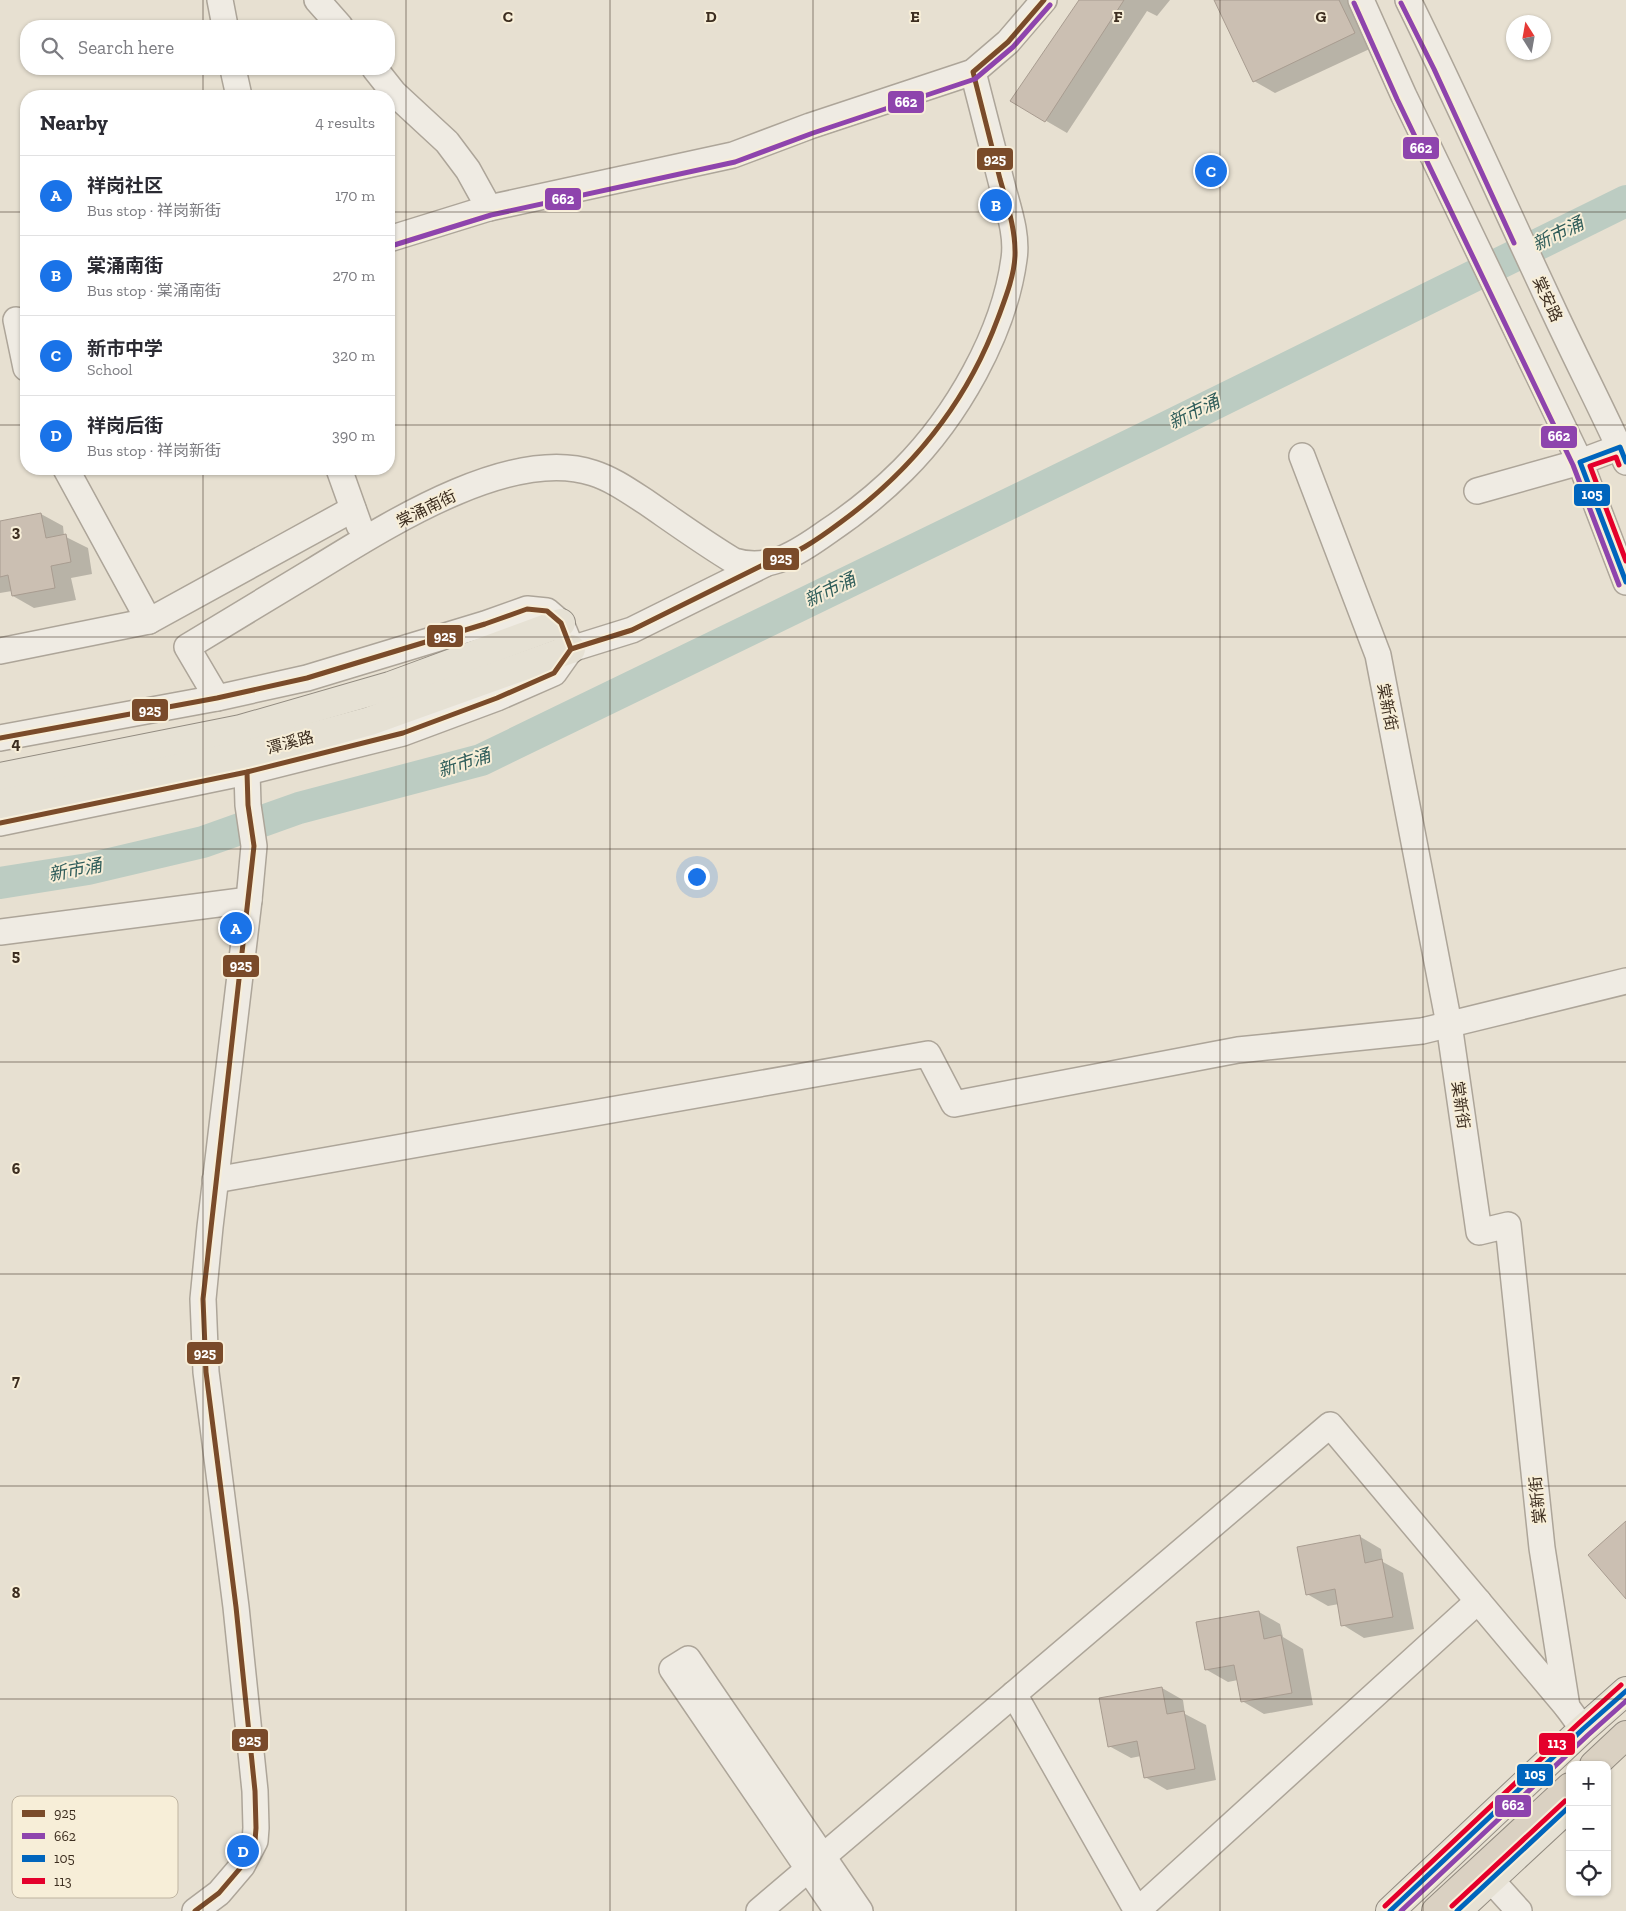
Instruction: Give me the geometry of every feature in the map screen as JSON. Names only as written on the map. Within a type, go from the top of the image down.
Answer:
[{"type":"highway","points":[[1598,1761],[1626,1735]]},
{"type":"highway","points":[[1436,1911],[1566,1791]]},
{"type":"main road","name":"潭溪路","points":[[0,777],[241,729],[390,686],[561,623]]},
{"type":"main road","name":"潭溪路","points":[[0,804],[254,752],[370,721],[571,649]]},
{"type":"main road","points":[[1390,1911],[1575,1718],[1626,1691]]},
{"type":"main road","points":[[1611,1767],[1626,1754]]},
{"type":"main road","points":[[1457,1911],[1566,1810]]},
{"type":"street","points":[[220,0],[224,20]]},
{"type":"street","points":[[317,0],[335,20]]},
{"type":"street","points":[[395,236],[489,208],[733,155],[810,126],[973,72],[1008,42],[1044,0]]},
{"type":"street","points":[[1361,0],[1404,96],[1580,462],[1626,582]]},
{"type":"street","name":"棠安路","points":[[1408,0],[1441,66],[1623,455]]},
{"type":"street","name":"棠涌南街","points":[[217,698],[187,647],[364,540],[422,508],[486,481],[532,470],[554,468],[576,469],[592,473],[624,488],[734,561],[754,565],[779,560],[814,541],[859,508],[903,470],[924,447],[947,416],[974,373],[993,334],[1012,272],[1015,242],[973,72]]},
{"type":"street","points":[[235,75],[238,90]]},
{"type":"street","points":[[380,75],[392,90]]},
{"type":"street","points":[[395,94],[447,142],[468,170],[489,208]]},
{"type":"street","points":[[14,320],[20,344]]},
{"type":"street","points":[[1478,490],[1580,462],[1623,455]]},
{"type":"street","name":"棠新街","points":[[1302,456],[1378,655],[1449,1024],[1479,1232],[1508,1225],[1542,1548],[1575,1718]]},
{"type":"street","points":[[69,475],[148,621]]},
{"type":"street","points":[[341,475],[364,540]]},
{"type":"street","points":[[0,651],[148,621],[353,509]]},
{"type":"street","points":[[0,823],[247,772],[403,733],[497,698],[554,673],[571,649],[632,630],[765,564]]},
{"type":"street","points":[[0,738],[217,698],[306,678],[485,624],[527,609],[548,611],[561,623],[571,649]]},
{"type":"street","points":[[195,1911],[220,1893],[242,1866],[255,1841],[256,1828],[255,1791],[236,1607],[208,1391],[203,1299],[254,846],[248,805],[247,772]]},
{"type":"street","points":[[0,932],[249,900]]},
{"type":"street","points":[[215,1180],[928,1054],[954,1104],[1238,1050],[1422,1031],[1626,980]]},
{"type":"street","points":[[759,1911],[1330,1425],[1575,1718]]},
{"type":"street","points":[[1014,1694],[1137,1911],[1478,1601]]},
{"type":"street","points":[[836,1911],[815,1863],[688,1658],[672,1669],[815,1863],[860,1911]]},
{"type":"street","points":[[1491,1880],[1519,1911]]},
{"type":"building","points":[[1079,0],[1124,0],[1045,122],[1010,101]]},
{"type":"building","points":[[1214,0],[1339,0],[1355,33],[1253,82]]},
{"type":"building","points":[[41,513],[46,538],[66,534],[71,562],[51,566],[55,588],[12,596],[8,575],[0,577],[0,521]]},
{"type":"building","points":[[1626,1521],[1626,1599],[1588,1555]]},
{"type":"building","points":[[1360,1535],[1365,1563],[1382,1559],[1393,1617],[1341,1626],[1335,1589],[1306,1595],[1297,1547]]},
{"type":"building","points":[[1259,1611],[1264,1639],[1281,1635],[1292,1693],[1241,1702],[1234,1665],[1205,1670],[1196,1622]]},
{"type":"building","points":[[1162,1687],[1167,1714],[1184,1711],[1195,1769],[1144,1778],[1137,1741],[1108,1747],[1099,1698]]},
{"type":"waterway","name":"新市涌","points":[[0,883],[88,869],[203,842],[299,808],[481,760],[1155,433],[1626,201]]},
{"type":"transit line","name":"925","points":[[571,649],[632,630],[765,564],[786,557],[805,547],[867,502],[891,480],[914,457],[953,406],[985,349],[998,318],[1011,280],[1015,256],[1010,217],[973,72],[1008,42],[1044,0]]},
{"type":"transit line","name":"662","points":[[1354,3],[1397,99],[1573,465],[1619,585]]},
{"type":"transit line","name":"662","points":[[1401,3],[1434,69],[1514,243]]},
{"type":"transit line","name":"662","points":[[395,245],[491,215],[735,162],[813,133],[975,79],[1013,47],[1050,5]]},
{"type":"transit line","name":"105","points":[[1626,462],[1620,447],[1580,462],[1626,582]]},
{"type":"transit line","name":"113","points":[[1619,465],[1616,457],[1590,466],[1626,561]]},
{"type":"transit line","name":"925","points":[[0,738],[217,698],[307,678],[485,624],[527,609],[547,611],[561,623],[571,649]]},
{"type":"transit line","name":"925","points":[[0,823],[247,772],[403,733],[497,698],[554,673],[571,649]]},
{"type":"transit line","name":"925","points":[[195,1911],[219,1893],[242,1866],[255,1841],[256,1828],[255,1791],[236,1607],[206,1372],[203,1299],[254,846],[248,805],[247,772]]},
{"type":"transit line","name":"113","points":[[1385,1906],[1621,1685]]},
{"type":"transit line","name":"105","points":[[1390,1911],[1583,1729],[1626,1691]]},
{"type":"transit line","name":"662","points":[[1401,1911],[1626,1701]]},
{"type":"transit line","name":"113","points":[[1452,1906],[1565,1801]]},
{"type":"transit line","name":"105","points":[[1457,1911],[1566,1810]]},
{"type":"place","name":"新市中学","points":[[1211,171]]},
{"type":"place","name":"棠涌南街","points":[[996,205]]},
{"type":"place","name":"祥岗社区","points":[[236,928]]},
{"type":"place","name":"祥岗后街","points":[[243,1851]]}]
